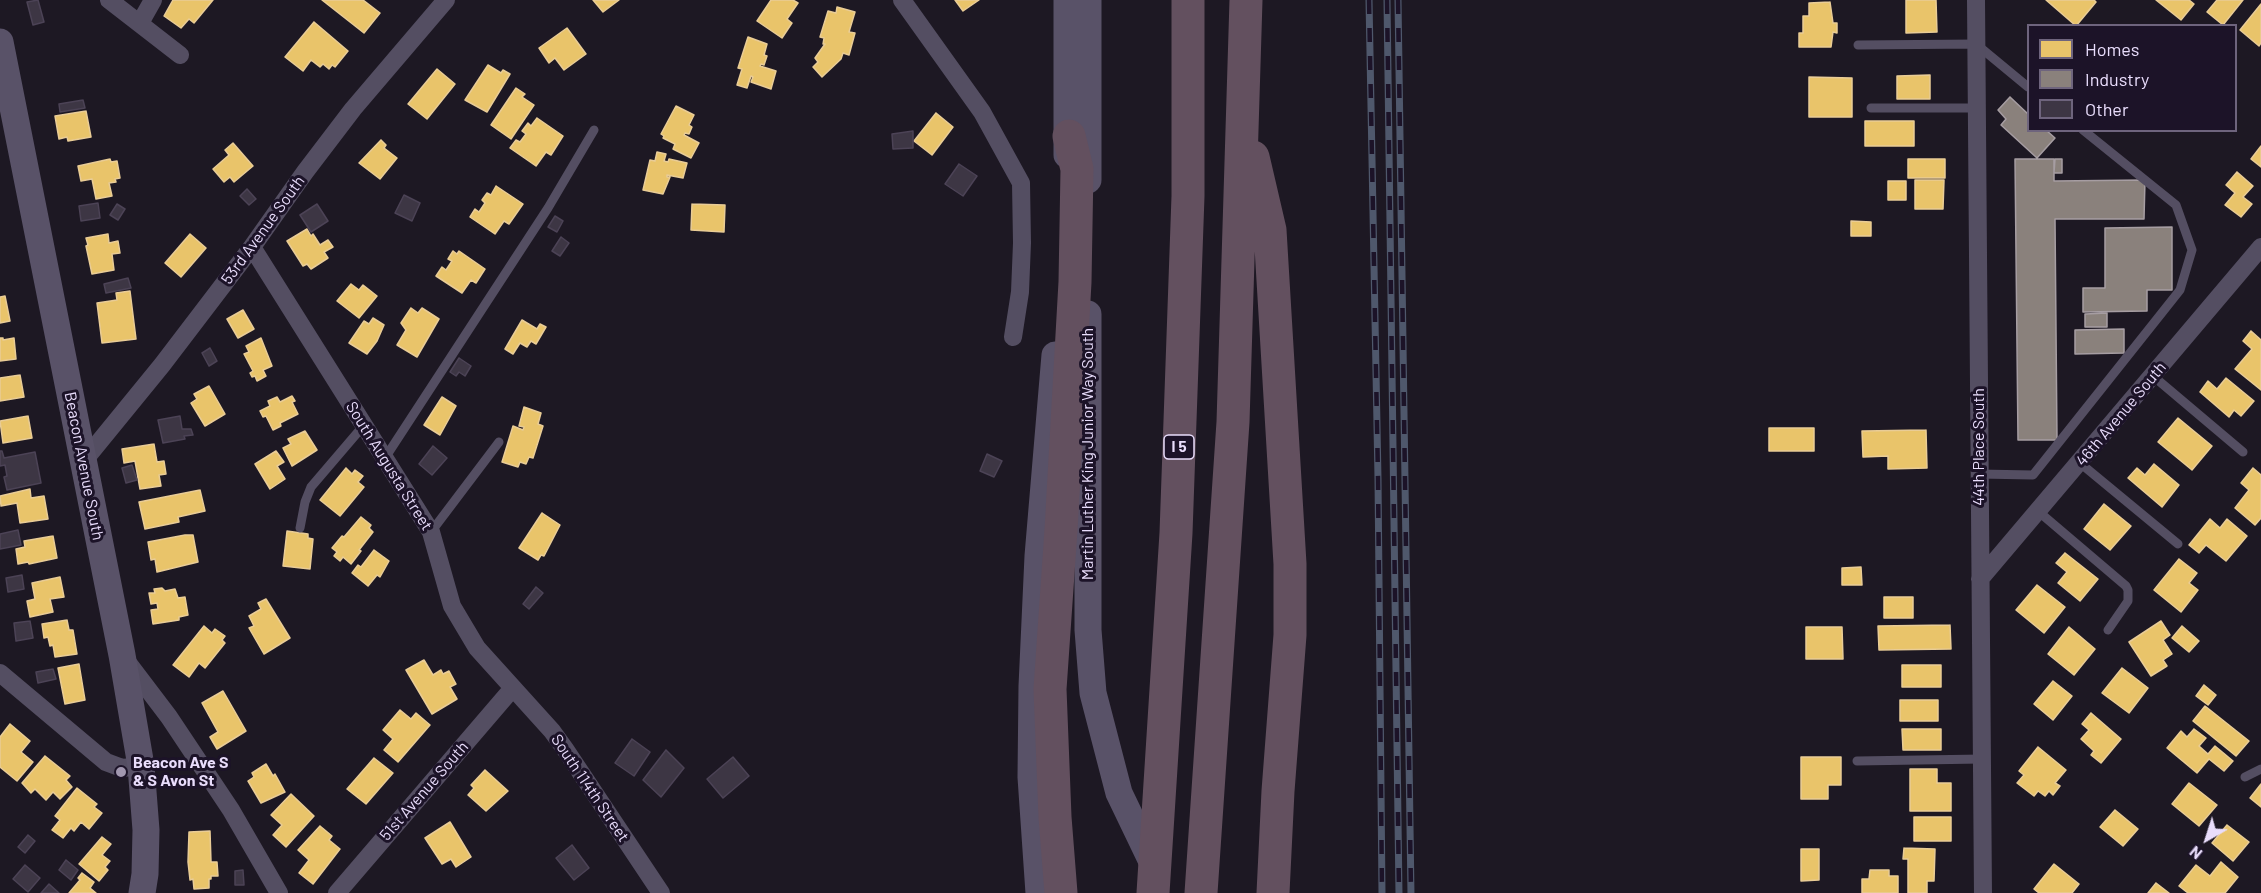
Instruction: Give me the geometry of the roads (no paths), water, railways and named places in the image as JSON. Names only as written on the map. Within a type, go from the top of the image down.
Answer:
[{"type":"highway","name":"I 5","points":[[1153,893],[1176,533],[1188,196],[1188,0]]},
{"type":"highway","points":[[1201,893],[1233,422],[1246,0]]},
{"type":"highway","points":[[1243,114],[1270,230],[1290,564],[1290,635],[1273,893]]},
{"type":"highway","points":[[1061,893],[1055,817],[1050,689],[1075,282],[1077,169],[1068,136]]},
{"type":"main road","name":"Martin Luther King Junior Way South","points":[[1039,893],[1031,777],[1032,686],[1038,556],[1056,344],[1068,136],[1067,0]]},
{"type":"main road","name":"Martin Luther King Junior Way South","points":[[1088,0],[1088,630],[1093,693],[1119,793],[1166,893]]},
{"type":"main road","name":"Beacon Avenue South","points":[[0,42],[122,655],[141,766],[146,830],[142,893]]},
{"type":"street","points":[[109,0],[180,55]]},
{"type":"street","points":[[140,23],[153,0]]},
{"type":"street","name":"53rd Avenue South","points":[[82,462],[162,365],[354,108],[446,0]]},
{"type":"street","points":[[902,0],[982,112],[1021,183],[1020,292],[1013,337]]},
{"type":"street","name":"44th Place South","points":[[1976,0],[1983,893]]},
{"type":"street","name":"South Augusta Street","points":[[252,247],[431,532],[452,606],[477,648],[512,689]]},
{"type":"street","name":"46th Avenue South","points":[[1980,579],[2261,247]]},
{"type":"street","points":[[122,655],[169,717],[231,810],[279,893]]},
{"type":"street","points":[[0,673],[106,762],[122,768],[141,766]]},
{"type":"street","name":"51st Avenue South","points":[[337,893],[512,689]]},
{"type":"street","name":"South 114th Street","points":[[512,689],[565,748],[661,893]]},
{"type":"lane","points":[[1858,45],[1976,44],[2027,86]]},
{"type":"lane","points":[[1871,108],[1977,108]]},
{"type":"lane","points":[[385,458],[548,208],[594,130]]},
{"type":"lane","points":[[1979,474],[2033,476],[2180,290],[2192,250],[2176,205],[2085,132]]},
{"type":"lane","points":[[2153,376],[2243,452]]},
{"type":"lane","points":[[300,528],[305,502],[311,487],[364,425]]},
{"type":"lane","points":[[431,532],[499,441]]},
{"type":"lane","points":[[2080,463],[2178,544]]},
{"type":"lane","points":[[2039,512],[2126,586],[2128,602],[2108,630]]},
{"type":"lane","points":[[1857,761],[1982,759]]},
{"type":"lane","points":[[2245,777],[2261,770]]},
{"type":"railway","points":[[1369,0],[1378,478],[1382,893]]},
{"type":"railway","points":[[1387,0],[1399,893]]},
{"type":"railway","points":[[1398,0],[1411,893]]},
{"type":"place","name":"Beacon Ave S & S Avon St","points":[[121,772]]}]
